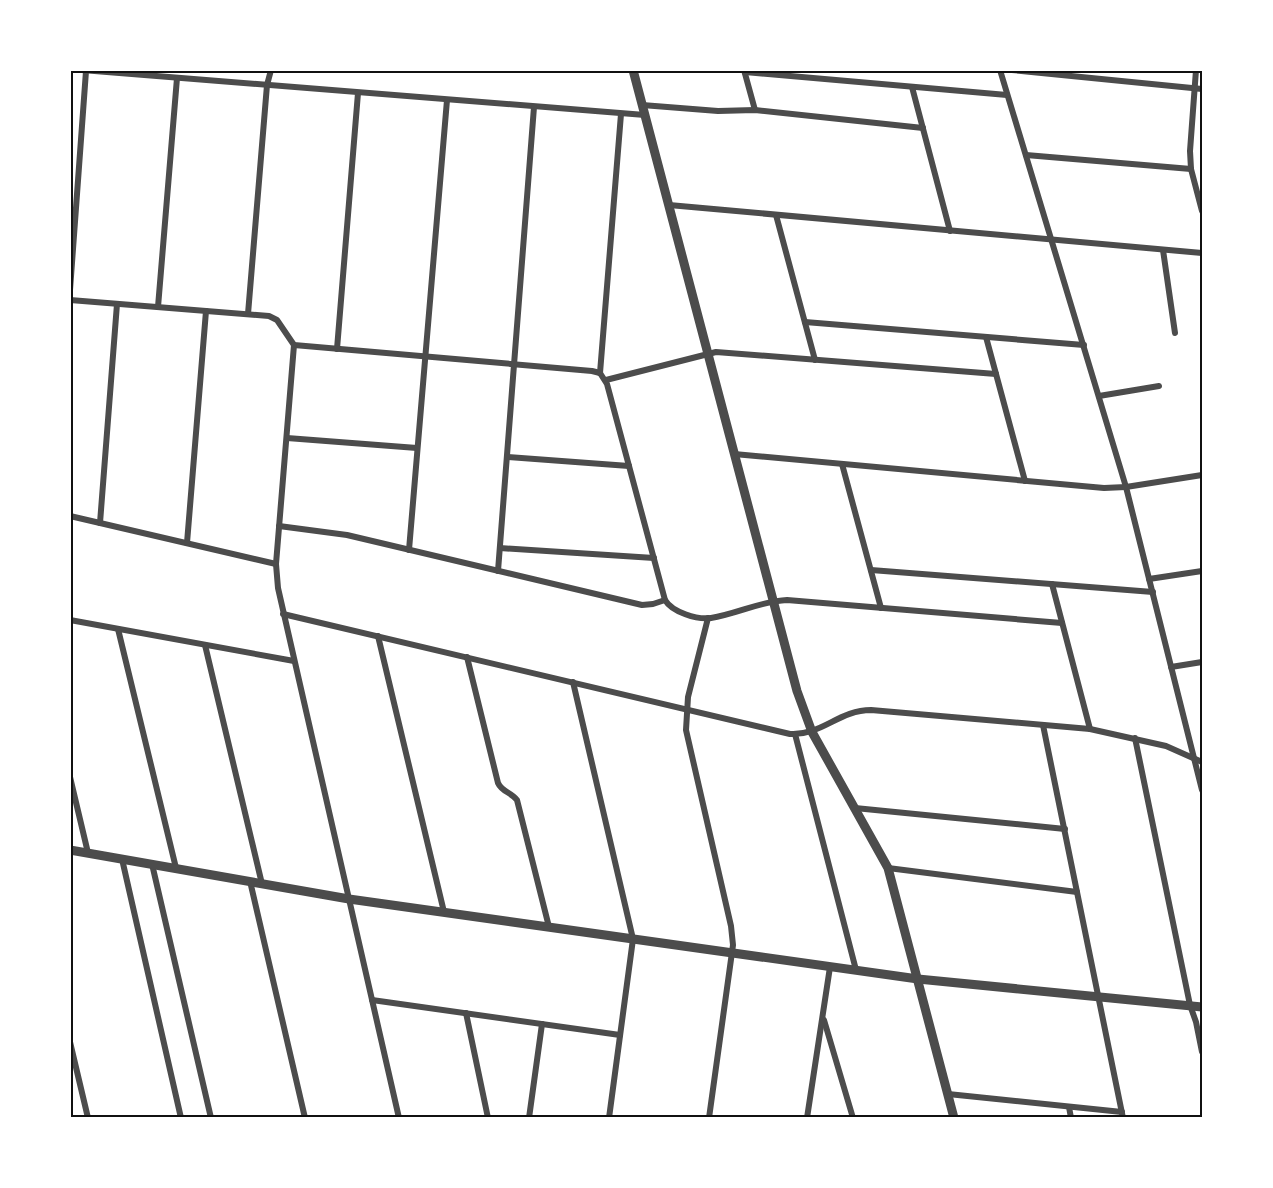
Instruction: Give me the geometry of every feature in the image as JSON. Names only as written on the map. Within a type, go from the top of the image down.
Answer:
[{"type":"street","points":[[82,70],[645,115]]},
{"type":"street","points":[[248,314],[267,85],[271,70]]},
{"type":"street","points":[[633,70],[797,691],[812,732],[888,868],[954,1118]]},
{"type":"street","points":[[1000,70],[1126,487],[1203,790]]},
{"type":"street","points":[[1012,70],[1203,89]]},
{"type":"street","points":[[1196,70],[1190,141],[1191,169],[1203,211]]},
{"type":"street","points":[[70,290],[86,71]]},
{"type":"street","points":[[755,110],[744,71],[1007,95]]},
{"type":"street","points":[[158,307],[177,78]]},
{"type":"street","points":[[912,87],[950,231]]},
{"type":"street","points":[[337,348],[358,93]]},
{"type":"street","points":[[409,550],[447,100]]},
{"type":"street","points":[[642,105],[718,111],[755,110],[923,128]]},
{"type":"street","points":[[498,571],[534,107]]},
{"type":"street","points":[[600,373],[621,114]]},
{"type":"street","points":[[1026,155],[1191,169]]},
{"type":"street","points":[[669,205],[1203,253]]},
{"type":"street","points":[[776,215],[815,360]]},
{"type":"street","points":[[1163,250],[1175,333]]},
{"type":"street","points":[[70,300],[273,318],[280,324],[294,345],[276,564],[278,588],[399,1118]]},
{"type":"street","points":[[100,523],[117,304]]},
{"type":"street","points":[[187,543],[206,311]]},
{"type":"street","points":[[805,322],[1084,345]]},
{"type":"street","points":[[986,337],[1025,481]]},
{"type":"street","points":[[294,345],[600,373],[606,380],[665,600],[675,610],[708,618],[773,600],[1062,623]]},
{"type":"street","points":[[606,380],[708,354],[725,352],[996,374]]},
{"type":"street","points":[[1100,396],[1159,387]]},
{"type":"street","points":[[287,438],[417,448]]},
{"type":"street","points":[[734,454],[1104,488],[1126,487],[1203,475]]},
{"type":"street","points":[[507,457],[629,466]]},
{"type":"street","points":[[842,464],[881,608]]},
{"type":"street","points":[[70,516],[276,564]]},
{"type":"street","points":[[279,526],[333,532],[642,605],[665,600]]},
{"type":"street","points":[[500,548],[654,558]]},
{"type":"street","points":[[871,570],[1153,592]]},
{"type":"street","points":[[1149,579],[1203,571]]},
{"type":"street","points":[[1052,584],[1090,729]]},
{"type":"street","points":[[283,614],[795,734],[812,732],[846,714],[862,710],[1090,729],[1166,746],[1203,762]]},
{"type":"street","points":[[708,618],[686,709],[687,738],[731,926],[732,953],[709,1118]]},
{"type":"street","points":[[70,620],[294,661]]},
{"type":"street","points":[[118,628],[176,868]]},
{"type":"street","points":[[378,636],[444,912]]},
{"type":"street","points":[[205,645],[262,884]]},
{"type":"street","points":[[467,657],[498,783],[502,790],[513,795],[517,800],[549,927]]},
{"type":"street","points":[[1171,667],[1203,662]]},
{"type":"street","points":[[573,682],[633,939],[609,1118]]},
{"type":"street","points":[[948,1094],[1122,1115],[1044,724]]},
{"type":"street","points":[[795,734],[856,970]]},
{"type":"street","points":[[1135,738],[1190,1005],[1203,1052]]},
{"type":"street","points":[[70,777],[88,853]]},
{"type":"street","points":[[855,808],[1065,829]]},
{"type":"street","points":[[70,850],[349,899],[830,967],[918,979],[1203,1006]]},
{"type":"street","points":[[122,859],[181,1118]]},
{"type":"street","points":[[152,864],[211,1118]]},
{"type":"street","points":[[888,868],[1077,892]]},
{"type":"street","points":[[250,881],[305,1118]]},
{"type":"street","points":[[807,1118],[830,967]]},
{"type":"street","points":[[372,1000],[620,1035]]},
{"type":"street","points":[[466,1013],[488,1118]]},
{"type":"street","points":[[823,1017],[853,1118]]},
{"type":"street","points":[[529,1118],[542,1024]]},
{"type":"street","points":[[70,1042],[88,1118]]},
{"type":"street","points":[[1069,1107],[1071,1118]]}]
